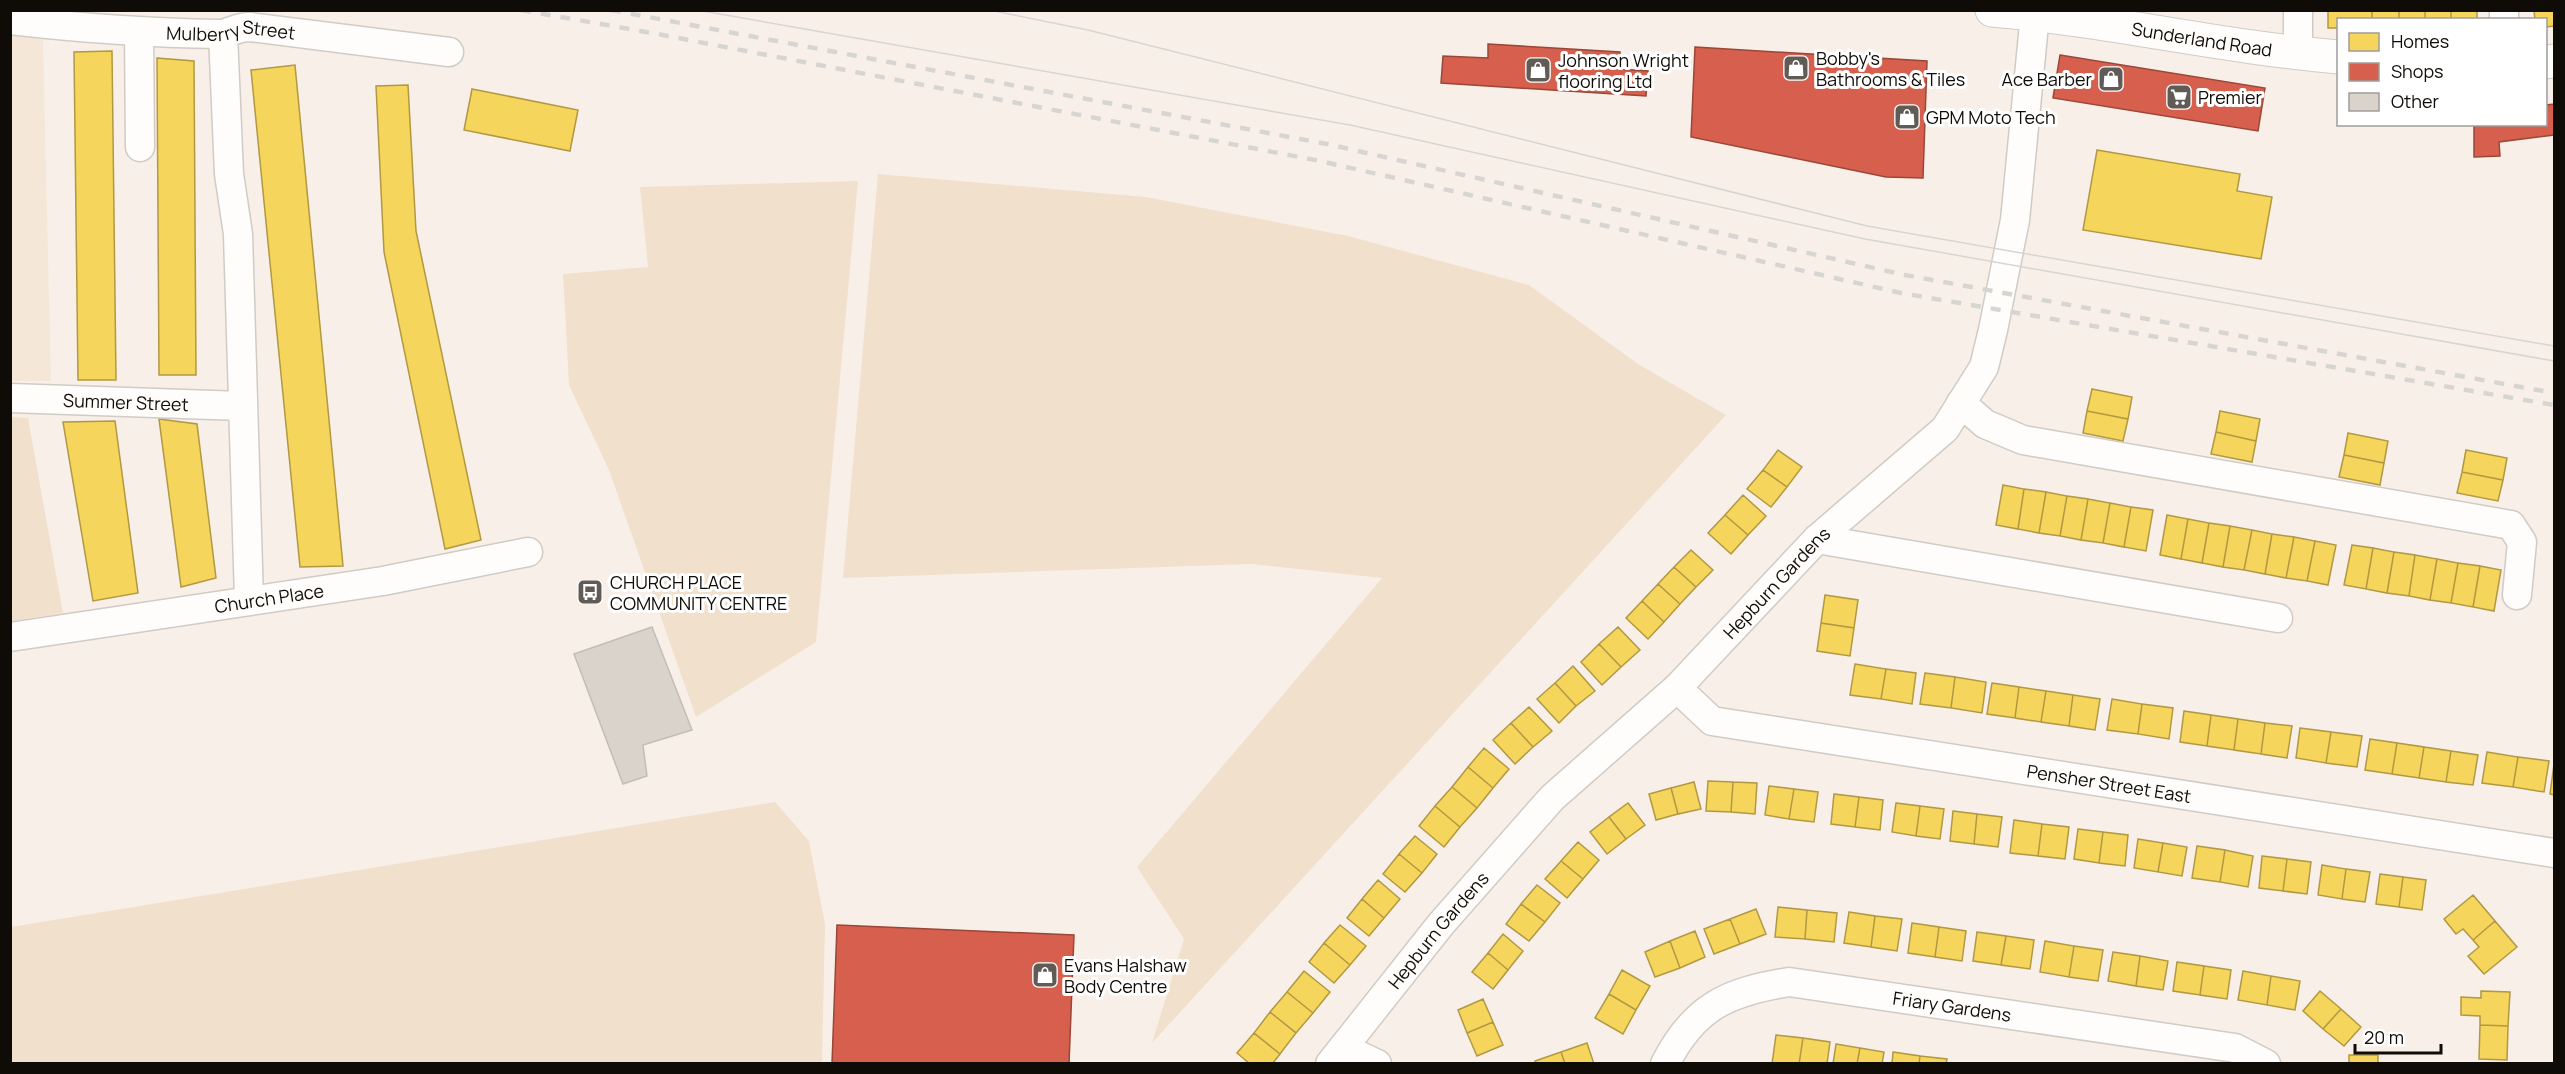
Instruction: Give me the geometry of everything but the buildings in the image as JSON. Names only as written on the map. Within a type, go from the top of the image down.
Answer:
[{"type":"main road","name":"Sunderland Road","points":[[1992,10],[2055,14],[2298,54],[2337,57]]},
{"type":"street","points":[[2298,10],[2298,54]]},
{"type":"street","name":"Hepburn Gardens","points":[[1337,1056],[1440,924],[1552,798],[1677,688],[1817,538],[1944,429],[1984,367],[2055,14]]},
{"type":"street","name":"Mulberry Street","points":[[10,20],[139,32],[223,34],[240,26],[449,52]]},
{"type":"street","points":[[139,32],[140,147]]},
{"type":"street","points":[[223,34],[229,174],[238,234],[249,600]]},
{"type":"street","name":"Summer Street","points":[[10,398],[242,406]]},
{"type":"street","points":[[1961,404],[1984,424],[2023,440],[2511,525],[2522,542],[2517,595]]},
{"type":"street","points":[[1817,538],[2278,618]]},
{"type":"street","name":"Church Place","points":[[10,637],[383,581],[528,552]]},
{"type":"street","name":"Pensher Street East","points":[[1677,688],[1712,721],[2554,853]]},
{"type":"street","name":"Friary Gardens","points":[[1665,1064],[1679,1036],[1699,1015],[1725,999],[1761,987],[1789,982],[2235,1048],[2266,1064]]},
{"type":"street","points":[[1337,1056],[1377,1064]]},
{"type":"shaded area","points":[[11,35],[43,39],[51,381],[11,381]]},
{"type":"shaded area","points":[[878,174],[1146,197],[1348,236],[1529,285],[1638,364],[1726,415],[1152,1043],[1184,939],[1137,867],[1382,578],[1252,564],[843,578]]},
{"type":"shaded area","points":[[858,181],[816,642],[696,717],[609,470],[569,385],[563,274],[648,267],[640,187]]},
{"type":"shaded area","points":[[11,417],[28,418],[63,613],[11,621]]},
{"type":"shaded area","points":[[775,802],[809,841],[825,924],[822,1063],[11,1063],[11,927]]},
{"type":"tram line","points":[[697,10],[1350,125],[1865,239],[2554,361]]},
{"type":"tram line","points":[[989,10],[1088,30],[1867,226],[2554,346]]},
{"type":"railway","points":[[521,10],[1320,161],[1901,293],[2554,405]]},
{"type":"railway","points":[[611,10],[1327,144],[1905,275],[2554,393]]},
{"type":"place","name":"Bobby's Bathrooms & Tiles","points":[[1796,68]]},
{"type":"place","name":"Johnson Wright flooring Ltd","points":[[1538,70]]},
{"type":"place","name":"Ace Barber","points":[[2111,79]]},
{"type":"place","name":"Premier","points":[[2179,97]]},
{"type":"place","name":"GPM Moto Tech","points":[[1907,117]]},
{"type":"place","name":"CHURCH PLACE COMMUNITY CENTRE","points":[[590,592]]},
{"type":"place","name":"Evans Halshaw Body Centre","points":[[1045,975]]}]
